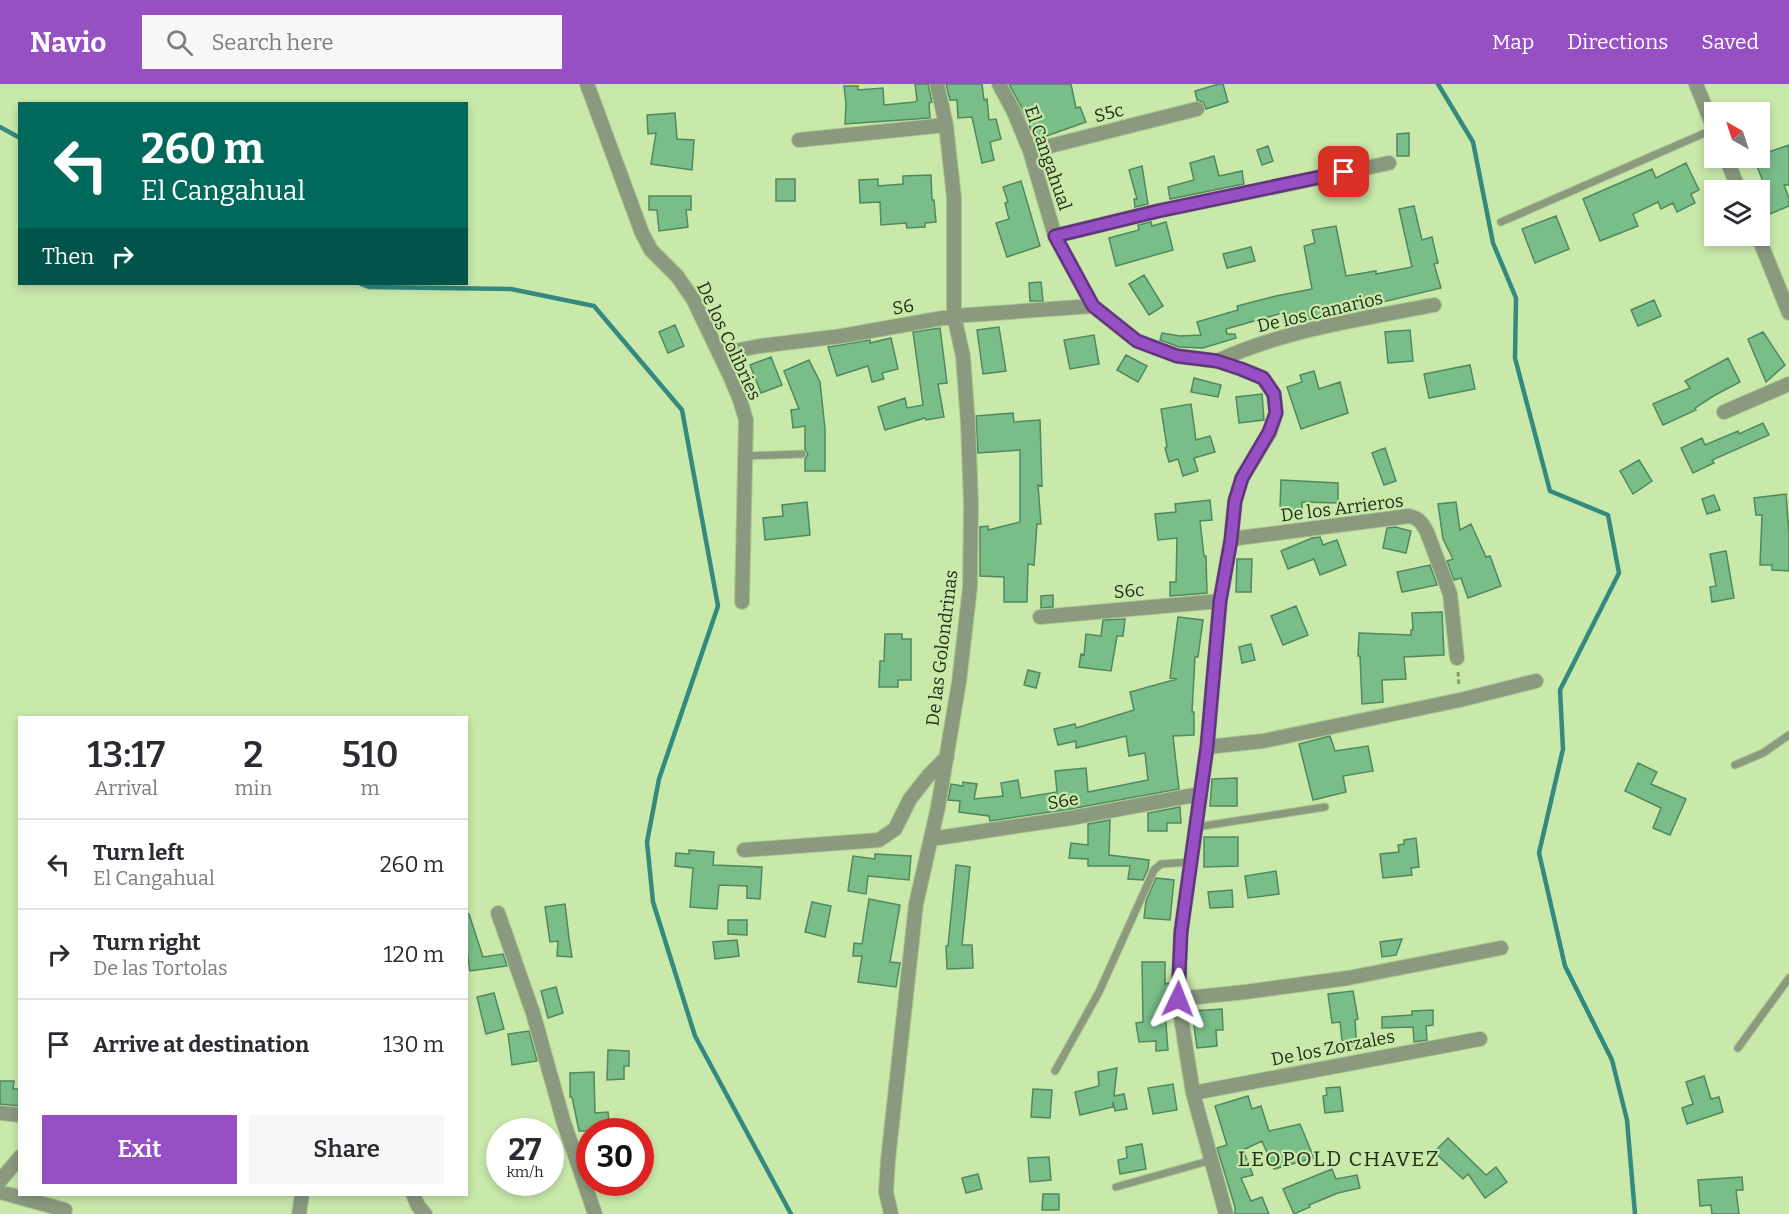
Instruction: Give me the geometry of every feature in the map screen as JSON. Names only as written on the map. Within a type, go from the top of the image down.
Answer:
[{"type":"street","name":"De los Colibries","points":[[587,84],[642,233],[651,250],[677,276],[693,299],[740,400],[746,420],[742,602]]},
{"type":"street","name":"De las Golondrinas","points":[[891,1214],[886,1192],[898,1057],[916,904],[931,839],[960,682],[970,587],[971,504],[968,424],[963,356],[954,316],[954,198],[945,125],[937,84]]},
{"type":"street","name":"El Cangahual","points":[[999,84],[1014,112],[1030,152],[1055,236],[1093,306],[1137,341],[1177,356],[1217,361],[1241,369],[1263,378],[1274,394],[1276,413],[1269,432],[1242,478],[1235,501],[1231,540],[1220,601],[1207,747],[1197,827],[1181,932],[1178,999],[1193,1093],[1226,1214]]},
{"type":"street","points":[[1696,84],[1704,104]]},
{"type":"street","name":"S5c","points":[[1030,152],[1197,109]]},
{"type":"street","points":[[799,140],[945,125]]},
{"type":"street","points":[[1055,236],[1158,211],[1389,163]]},
{"type":"street","points":[[1762,246],[1789,313]]},
{"type":"street","name":"De los Canarios","points":[[1217,361],[1238,351],[1280,338],[1434,305]]},
{"type":"street","name":"S6","points":[[719,354],[760,346],[842,336],[954,316],[1093,306]]},
{"type":"street","points":[[1724,412],[1789,384]]},
{"type":"street","name":"De los Arrieros","points":[[1231,540],[1408,516],[1416,517],[1427,532],[1450,594],[1457,658]]},
{"type":"street","name":"S6c","points":[[1040,617],[1220,601]]},
{"type":"street","points":[[1207,747],[1263,741],[1460,700],[1536,681]]},
{"type":"street","points":[[744,850],[879,840],[895,829],[910,799],[946,757]]},
{"type":"street","name":"S6e","points":[[931,839],[1071,818],[1200,794]]},
{"type":"street","points":[[498,913],[533,1013],[563,1120],[595,1214]]},
{"type":"street","points":[[1178,999],[1348,978],[1501,948]]},
{"type":"street","name":"De los Zorzales","points":[[1193,1093],[1480,1039]]},
{"type":"street","points":[[0,1113],[18,1115]]},
{"type":"street","points":[[0,1181],[18,1159]]},
{"type":"street","points":[[0,1192],[65,1210]]},
{"type":"street","points":[[299,1214],[302,1196]]},
{"type":"street","points":[[413,1196],[425,1214]]},
{"type":"lane","points":[[1501,222],[1704,133]]},
{"type":"lane","points":[[744,456],[802,454]]},
{"type":"lane","points":[[1735,765],[1763,753],[1789,735]]},
{"type":"lane","points":[[1197,827],[1325,807]]},
{"type":"lane","points":[[1055,1071],[1099,992],[1154,870],[1161,864],[1191,862]]},
{"type":"lane","points":[[1738,1048],[1789,978]]},
{"type":"lane","points":[[1116,1187],[1212,1160]]},
{"type":"path","points":[[1457,658],[1460,700]]},
{"type":"building","points":[[915,84],[928,84],[932,102],[929,103],[930,118],[845,124],[844,86],[858,86],[858,90],[883,88],[884,105],[915,102],[917,100]]},
{"type":"building","points":[[946,84],[982,84],[984,100],[987,99],[989,120],[996,119],[1001,139],[990,142],[994,160],[982,163],[972,117],[958,118],[957,100],[950,100]]},
{"type":"building","points":[[1009,84],[1071,84],[1076,108],[1080,107],[1086,122],[1035,140]]},
{"type":"building","points":[[1223,84],[1228,102],[1206,109],[1203,102],[1197,100],[1195,91]]},
{"type":"building","points":[[675,113],[677,139],[694,140],[692,170],[651,164],[656,133],[648,134],[647,115]]},
{"type":"building","points":[[1409,133],[1409,156],[1397,156],[1397,134]]},
{"type":"building","points":[[1789,145],[1789,185],[1784,185],[1789,198],[1789,206],[1770,214],[1770,180],[1762,180],[1758,168],[1770,168],[1770,152]]},
{"type":"building","points":[[1268,146],[1273,161],[1262,165],[1257,150]]},
{"type":"building","points":[[1214,156],[1219,176],[1242,171],[1244,184],[1170,199],[1168,187],[1194,180],[1190,163]]},
{"type":"building","points":[[1686,163],[1699,190],[1691,194],[1695,203],[1677,212],[1673,203],[1661,209],[1658,202],[1633,214],[1638,226],[1600,241],[1583,199],[1652,169],[1656,178]]},
{"type":"building","points":[[1142,166],[1148,204],[1135,207],[1134,199],[1137,199],[1129,170]]},
{"type":"building","points":[[931,175],[936,222],[925,223],[925,227],[907,228],[906,223],[881,225],[880,202],[860,203],[859,180],[878,179],[878,186],[903,184],[903,176]]},
{"type":"building","points":[[776,179],[795,179],[795,201],[776,201]]},
{"type":"building","points":[[1021,181],[1040,246],[1007,257],[996,223],[1009,219],[1005,203],[1008,202],[1003,187]]},
{"type":"building","points":[[649,196],[691,196],[691,210],[686,210],[688,227],[659,231],[657,210],[649,210]]},
{"type":"building","points":[[1414,206],[1422,240],[1432,237],[1438,263],[1434,264],[1441,288],[1366,306],[1367,309],[1284,324],[1282,313],[1226,329],[1227,334],[1235,334],[1236,338],[1203,348],[1179,347],[1160,340],[1162,333],[1180,336],[1201,335],[1197,322],[1238,310],[1237,306],[1312,289],[1304,246],[1315,243],[1312,230],[1336,226],[1346,276],[1376,271],[1376,274],[1412,267],[1399,209]]},
{"type":"building","points":[[1556,216],[1569,249],[1535,263],[1522,229]]},
{"type":"building","points":[[1151,222],[1152,226],[1166,222],[1173,250],[1116,266],[1109,238],[1139,230],[1138,225]]},
{"type":"building","points":[[1251,247],[1255,261],[1227,268],[1223,254]]},
{"type":"building","points":[[1144,275],[1163,306],[1149,315],[1129,284]]},
{"type":"building","points":[[1041,282],[1043,301],[1030,301],[1029,283]]},
{"type":"building","points":[[1654,300],[1661,316],[1638,326],[1631,310]]},
{"type":"building","points":[[675,325],[684,346],[668,353],[659,332]]},
{"type":"building","points":[[999,327],[1006,371],[983,374],[977,330]]},
{"type":"building","points":[[940,328],[947,383],[938,384],[944,417],[926,420],[925,418],[885,430],[878,407],[905,398],[907,408],[923,405],[913,332]]},
{"type":"building","points":[[1410,330],[1413,361],[1388,363],[1385,332]]},
{"type":"building","points":[[1763,332],[1785,365],[1766,382],[1748,339]]},
{"type":"building","points":[[1094,335],[1099,364],[1070,369],[1064,340]]},
{"type":"building","points":[[891,338],[898,369],[882,373],[884,379],[872,382],[868,366],[837,376],[828,347],[870,340],[870,343]]},
{"type":"building","points":[[1126,355],[1147,366],[1138,382],[1117,370]]},
{"type":"building","points":[[771,357],[782,385],[761,393],[750,365]]},
{"type":"building","points":[[1728,358],[1740,382],[1715,395],[1695,408],[1696,410],[1663,425],[1653,404],[1690,388],[1685,381]]},
{"type":"building","points":[[809,360],[820,382],[825,429],[825,471],[805,471],[805,459],[808,454],[805,450],[805,426],[793,428],[791,410],[799,409],[784,371]]},
{"type":"building","points":[[1470,365],[1475,389],[1429,398],[1424,374]]},
{"type":"building","points":[[1314,371],[1319,389],[1340,382],[1348,413],[1301,429],[1287,387],[1302,382],[1300,375]]},
{"type":"building","points":[[1194,378],[1221,385],[1218,397],[1191,392]]},
{"type":"building","points":[[1262,394],[1264,420],[1239,423],[1236,397]]},
{"type":"building","points":[[1191,404],[1196,440],[1210,436],[1215,452],[1194,458],[1198,471],[1183,476],[1178,459],[1169,462],[1165,448],[1167,447],[1161,409]]},
{"type":"building","points":[[1013,413],[1014,422],[1040,420],[1042,486],[1038,485],[1041,524],[1037,524],[1034,565],[1028,564],[1027,602],[1004,602],[1004,577],[980,576],[980,527],[988,526],[988,530],[1020,522],[1020,450],[978,453],[976,416]]},
{"type":"building","points":[[1763,423],[1769,435],[1712,460],[1714,463],[1693,473],[1681,448],[1702,438],[1705,445]]},
{"type":"building","points":[[1385,448],[1396,481],[1384,485],[1372,453]]},
{"type":"building","points":[[1639,460],[1652,481],[1633,494],[1620,471]]},
{"type":"building","points":[[1281,480],[1338,483],[1338,503],[1302,502],[1302,510],[1280,510]]},
{"type":"building","points":[[1786,494],[1789,571],[1772,570],[1772,565],[1760,565],[1762,515],[1756,515],[1754,498]]},
{"type":"building","points":[[1714,495],[1720,510],[1707,514],[1702,499]]},
{"type":"building","points":[[1210,500],[1212,520],[1200,521],[1204,556],[1206,556],[1207,593],[1170,596],[1170,582],[1176,582],[1177,538],[1158,540],[1155,514],[1176,512],[1175,504]]},
{"type":"building","points":[[807,502],[810,535],[765,540],[763,518],[783,516],[782,505]]},
{"type":"building","points":[[1456,502],[1460,530],[1471,524],[1486,557],[1490,556],[1501,586],[1468,598],[1461,578],[1454,580],[1447,561],[1453,559],[1443,539],[1438,504]]},
{"type":"building","points":[[1395,527],[1411,531],[1406,553],[1383,548],[1387,528]]},
{"type":"building","points":[[1320,537],[1323,545],[1337,540],[1346,565],[1320,575],[1314,559],[1288,569],[1281,551]]},
{"type":"building","points":[[1726,551],[1734,598],[1712,602],[1710,587],[1716,586],[1710,554]]},
{"type":"building","points":[[1237,559],[1252,559],[1251,592],[1236,592]]},
{"type":"building","points":[[1430,565],[1437,585],[1402,592],[1397,572]]},
{"type":"building","points":[[1053,595],[1053,607],[1041,608],[1041,596]]},
{"type":"building","points":[[1296,606],[1308,635],[1283,645],[1271,616]]},
{"type":"building","points":[[1442,612],[1444,655],[1404,657],[1406,679],[1382,680],[1383,702],[1362,704],[1360,656],[1358,656],[1359,633],[1411,635],[1412,613]]},
{"type":"building","points":[[1178,617],[1203,620],[1198,657],[1195,657],[1192,712],[1194,712],[1194,735],[1173,736],[1179,789],[990,821],[989,816],[959,812],[960,801],[948,800],[951,784],[963,786],[963,782],[977,784],[974,799],[1003,796],[1001,783],[1018,780],[1021,798],[1057,792],[1055,771],[1086,768],[1088,792],[1148,780],[1145,753],[1129,756],[1126,736],[1076,748],[1076,741],[1058,745],[1054,729],[1075,724],[1076,728],[1134,710],[1130,692],[1177,679],[1170,678]]},
{"type":"building","points":[[1125,619],[1123,636],[1117,636],[1111,671],[1079,667],[1081,654],[1084,655],[1086,634],[1101,636],[1103,620]]},
{"type":"building","points":[[885,634],[902,634],[902,639],[911,639],[911,680],[898,680],[898,687],[879,687],[880,661],[884,661]]},
{"type":"building","points":[[1251,644],[1255,660],[1242,663],[1239,647]]},
{"type":"building","points":[[1028,670],[1040,673],[1036,688],[1024,685]]},
{"type":"building","points":[[1330,736],[1335,751],[1368,746],[1373,771],[1343,776],[1346,792],[1313,800],[1299,744]]},
{"type":"building","points":[[1638,763],[1657,772],[1651,784],[1686,799],[1670,835],[1653,828],[1661,808],[1625,791]]},
{"type":"building","points":[[1237,778],[1237,806],[1210,806],[1212,779]]},
{"type":"building","points":[[1180,807],[1181,823],[1167,823],[1167,831],[1148,831],[1148,813]]},
{"type":"building","points":[[1110,820],[1109,855],[1149,860],[1143,880],[1128,879],[1130,866],[1088,866],[1088,859],[1069,858],[1071,843],[1088,845],[1088,824]]},
{"type":"building","points":[[1204,837],[1238,837],[1238,866],[1204,867]]},
{"type":"building","points":[[1416,838],[1419,867],[1411,868],[1412,875],[1383,878],[1380,854],[1399,852],[1398,845],[1404,844],[1404,840]]},
{"type":"building","points":[[689,850],[714,852],[713,865],[762,867],[760,899],[747,898],[747,886],[719,885],[717,909],[690,907],[693,868],[675,866],[676,853],[689,854]]},
{"type":"building","points":[[875,854],[911,856],[909,880],[868,876],[866,894],[848,891],[853,856],[875,859]]},
{"type":"building","points":[[956,865],[970,867],[962,945],[972,945],[973,968],[947,969],[946,946],[948,946]]},
{"type":"building","points":[[1276,871],[1279,894],[1248,898],[1245,876]]},
{"type":"building","points":[[1156,878],[1174,880],[1170,920],[1144,918],[1146,901]]},
{"type":"building","points":[[1232,890],[1233,907],[1210,908],[1208,892]]},
{"type":"building","points":[[869,899],[900,905],[890,962],[900,963],[896,987],[858,982],[862,956],[853,956],[854,943],[862,944]]},
{"type":"building","points":[[812,902],[831,906],[825,937],[805,932]]},
{"type":"building","points":[[565,904],[572,957],[557,956],[558,941],[550,942],[545,907]]},
{"type":"building","points":[[468,914],[483,957],[503,954],[507,966],[470,971]]},
{"type":"building","points":[[728,920],[747,920],[747,935],[728,934]]},
{"type":"building","points":[[1402,939],[1396,955],[1382,957],[1380,942]]},
{"type":"building","points":[[737,940],[739,956],[715,959],[713,942]]},
{"type":"building","points":[[1142,962],[1165,962],[1165,984],[1169,983],[1169,999],[1164,999],[1168,1050],[1156,1051],[1156,1041],[1139,1042],[1136,1023],[1143,1022]]},
{"type":"building","points":[[556,987],[563,1013],[548,1018],[541,991]]},
{"type":"building","points":[[1353,991],[1358,1019],[1355,1020],[1357,1049],[1343,1050],[1340,1022],[1332,1023],[1328,994]]},
{"type":"building","points":[[494,993],[504,1029],[486,1034],[477,997]]},
{"type":"building","points":[[1222,1009],[1223,1030],[1216,1030],[1217,1046],[1197,1048],[1192,1011]]},
{"type":"building","points":[[1433,1010],[1433,1025],[1426,1026],[1427,1040],[1414,1042],[1413,1027],[1382,1028],[1382,1017],[1412,1015],[1412,1011]]},
{"type":"building","points":[[529,1031],[537,1061],[512,1065],[508,1034]]},
{"type":"building","points":[[608,1050],[629,1051],[629,1066],[624,1066],[624,1079],[607,1080]]},
{"type":"building","points":[[1117,1068],[1114,1096],[1124,1094],[1127,1109],[1115,1111],[1113,1102],[1113,1107],[1080,1115],[1075,1092],[1099,1086],[1098,1072]]},
{"type":"building","points":[[594,1072],[595,1113],[608,1112],[609,1118],[576,1118],[572,1097],[570,1097],[570,1073]]},
{"type":"building","points":[[1704,1076],[1711,1099],[1719,1097],[1723,1112],[1687,1124],[1682,1108],[1693,1104],[1686,1082]]},
{"type":"building","points":[[0,1081],[14,1081],[13,1089],[18,1089],[18,1106],[0,1104]]},
{"type":"building","points":[[1173,1084],[1177,1110],[1153,1114],[1148,1088]]},
{"type":"building","points":[[1340,1087],[1343,1111],[1325,1113],[1323,1096],[1327,1095],[1326,1088]]},
{"type":"building","points":[[1033,1089],[1052,1090],[1050,1118],[1031,1117]]},
{"type":"building","points":[[1248,1096],[1252,1109],[1261,1106],[1269,1131],[1300,1124],[1314,1158],[1274,1169],[1262,1141],[1243,1150],[1253,1175],[1241,1178],[1251,1201],[1262,1197],[1269,1214],[1235,1214],[1235,1207],[1217,1148],[1227,1145],[1215,1106]]},
{"type":"building","points":[[1448,1138],[1486,1175],[1496,1167],[1507,1182],[1485,1198],[1468,1174],[1463,1179],[1434,1152]]},
{"type":"building","points":[[1142,1144],[1146,1169],[1120,1174],[1118,1160],[1127,1158],[1126,1147]]},
{"type":"building","points":[[1049,1157],[1051,1180],[1030,1182],[1028,1158]]},
{"type":"building","points":[[1332,1169],[1336,1179],[1357,1175],[1360,1188],[1338,1193],[1294,1214],[1283,1189]]},
{"type":"building","points":[[978,1174],[982,1189],[966,1193],[962,1178]]},
{"type":"building","points":[[1742,1177],[1743,1190],[1736,1190],[1739,1214],[1712,1214],[1711,1205],[1700,1206],[1698,1180]]},
{"type":"building","points":[[1043,1194],[1059,1194],[1059,1210],[1042,1210]]},
{"type":"waterway","points":[[1438,84],[1473,142],[1493,243],[1516,298],[1515,358],[1550,491],[1608,515],[1619,573],[1560,690],[1563,749],[1539,853],[1565,966],[1612,1060],[1627,1120],[1635,1214]]},
{"type":"waterway","points":[[0,127],[18,137]]},
{"type":"waterway","points":[[364,285],[369,287],[511,289],[594,306],[682,410],[718,606],[659,779],[647,842],[653,902],[695,1036],[791,1214]]},
{"type":"district","name":"LEOPOLD CHAVEZ","points":[[1339,1159]]},
{"type":"route","points":[[1178,999],[1181,932],[1197,827],[1211,709],[1220,601],[1231,540],[1235,501],[1242,478],[1269,432],[1276,413],[1274,394],[1263,378],[1241,369],[1217,361],[1177,356],[1137,341],[1093,306],[1055,236],[1158,211],[1344,172]]}]
